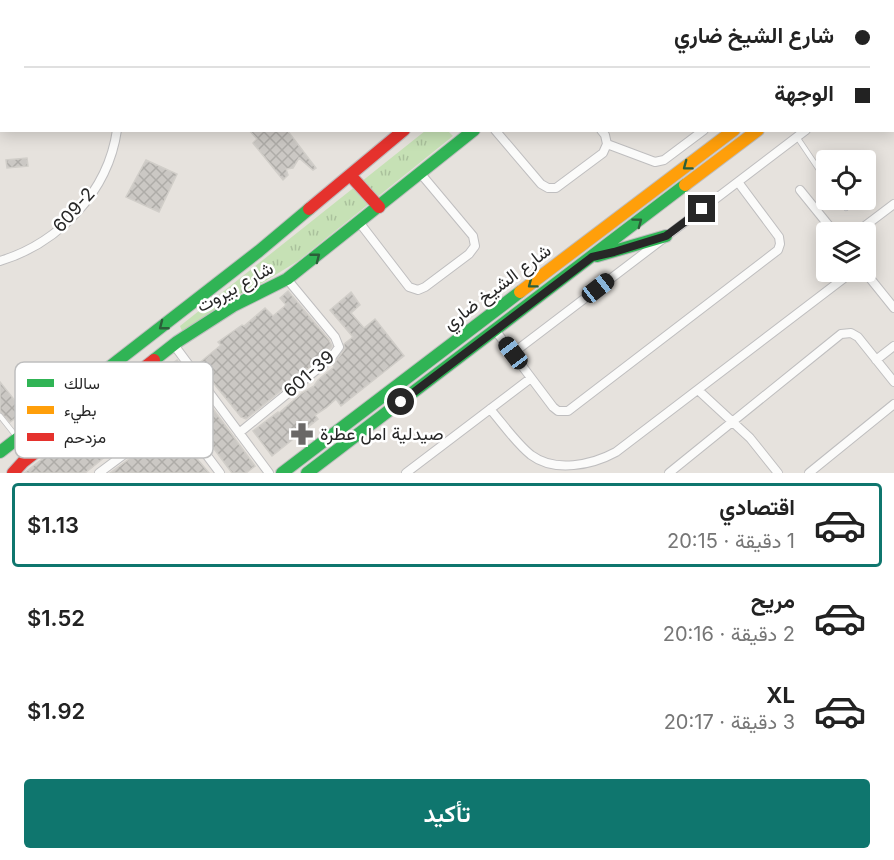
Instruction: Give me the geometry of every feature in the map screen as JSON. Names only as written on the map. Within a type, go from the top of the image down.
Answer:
[{"type":"main road","name":"شارع بيروت","points":[[117,362],[259,251],[402,132]]},
{"type":"main road","name":"شارع بيروت","points":[[152,362],[232,306],[287,279],[472,132]]},
{"type":"main road","name":"شارع الشيخ ضاري","points":[[282,473],[731,132]]},
{"type":"main road","name":"شارع الشيخ ضاري","points":[[307,473],[755,132]]},
{"type":"main road","points":[[350,175],[378,207]]},
{"type":"main road","points":[[592,257],[666,236]]},
{"type":"main road","name":"شارع بيروت","points":[[0,452],[15,440]]},
{"type":"main road","name":"شارع بيروت","points":[[13,473],[28,458]]},
{"type":"street","name":"609-2","points":[[0,261],[35,247],[73,218],[88,200],[100,179],[110,158],[116,132]]},
{"type":"street","points":[[497,132],[541,184],[548,188],[556,188],[603,153],[607,144],[603,132]]},
{"type":"street","points":[[607,144],[655,162],[664,160],[701,132]]},
{"type":"street","points":[[513,353],[803,132]]},
{"type":"street","points":[[359,222],[409,287],[418,290],[469,254],[475,246],[473,236],[421,174]]},
{"type":"street","points":[[495,330],[555,410],[568,411],[776,253],[780,244],[778,237],[738,182]]},
{"type":"street","points":[[800,190],[826,222]]},
{"type":"street","points":[[870,222],[894,204]]},
{"type":"street","name":"601-39","points":[[239,433],[332,358],[339,347],[335,336],[287,279]]},
{"type":"street","points":[[490,409],[529,453],[554,469],[586,464],[606,457],[839,282]]},
{"type":"street","points":[[873,282],[894,308]]},
{"type":"street","points":[[669,473],[841,334],[854,334],[894,382]]},
{"type":"street","points":[[174,345],[187,362]]},
{"type":"street","points":[[876,360],[894,346]]},
{"type":"street","points":[[406,473],[531,378]]},
{"type":"street","points":[[698,390],[732,421],[778,473]]},
{"type":"street","points":[[213,398],[268,473]]},
{"type":"street","points":[[809,473],[894,404]]},
{"type":"street","points":[[99,473],[119,458]]},
{"type":"street","points":[[209,458],[220,473]]},
{"type":"lane","points":[[797,137],[816,165]]},
{"type":"lane","points":[[0,416],[15,434]]},
{"type":"green space","points":[[424,132],[449,132],[453,136],[298,261],[238,295],[182,331],[180,326]]},
{"type":"building","points":[[251,132],[289,132],[316,168],[313,170],[299,158],[293,168],[286,169],[288,175],[283,180],[253,143],[257,139]]},
{"type":"building","points":[[27,158],[28,166],[7,168],[6,160]]},
{"type":"building","points":[[146,160],[177,174],[159,212],[126,197]]},
{"type":"building","points":[[288,291],[332,346],[326,354],[246,419],[241,417],[213,382],[213,362],[200,362],[221,345],[218,342],[242,325],[244,326],[265,308],[273,316],[286,305],[280,298]]},
{"type":"building","points":[[351,292],[360,305],[351,313],[364,328],[375,319],[404,356],[341,406],[336,399],[315,415],[318,419],[272,456],[253,431],[314,386],[334,367],[333,365],[344,350],[344,344],[353,337],[330,310]]},
{"type":"building","points":[[0,382],[15,401],[15,418],[10,422],[0,412]]},
{"type":"building","points":[[213,409],[255,466],[246,473],[232,473],[213,448]]},
{"type":"building","points":[[44,458],[104,458],[85,473],[24,473]]},
{"type":"building","points":[[131,458],[196,458],[209,473],[110,473]]},
{"type":"traffic: fast","points":[[154,360],[177,342],[233,306],[287,279],[471,132]]},
{"type":"traffic: fast","points":[[307,473],[685,185]]},
{"type":"traffic: fast","points":[[116,362],[259,251],[309,209]]},
{"type":"traffic: fast","points":[[597,256],[666,236]]},
{"type":"traffic: fast","points":[[282,473],[520,292]]},
{"type":"traffic: fast","points":[[0,452],[15,440]]},
{"type":"traffic: slow","points":[[520,292],[731,132]]},
{"type":"traffic: slow","points":[[685,185],[755,132]]},
{"type":"traffic: jam","points":[[309,209],[402,132]]},
{"type":"traffic: jam","points":[[350,175],[379,207]]},
{"type":"traffic: jam","points":[[13,473],[28,458]]},
{"type":"place","name":"صيدلية امل عطرة","points":[[302,434]]},
{"type":"route","points":[[401,402],[592,257],[666,236],[702,209]]}]
